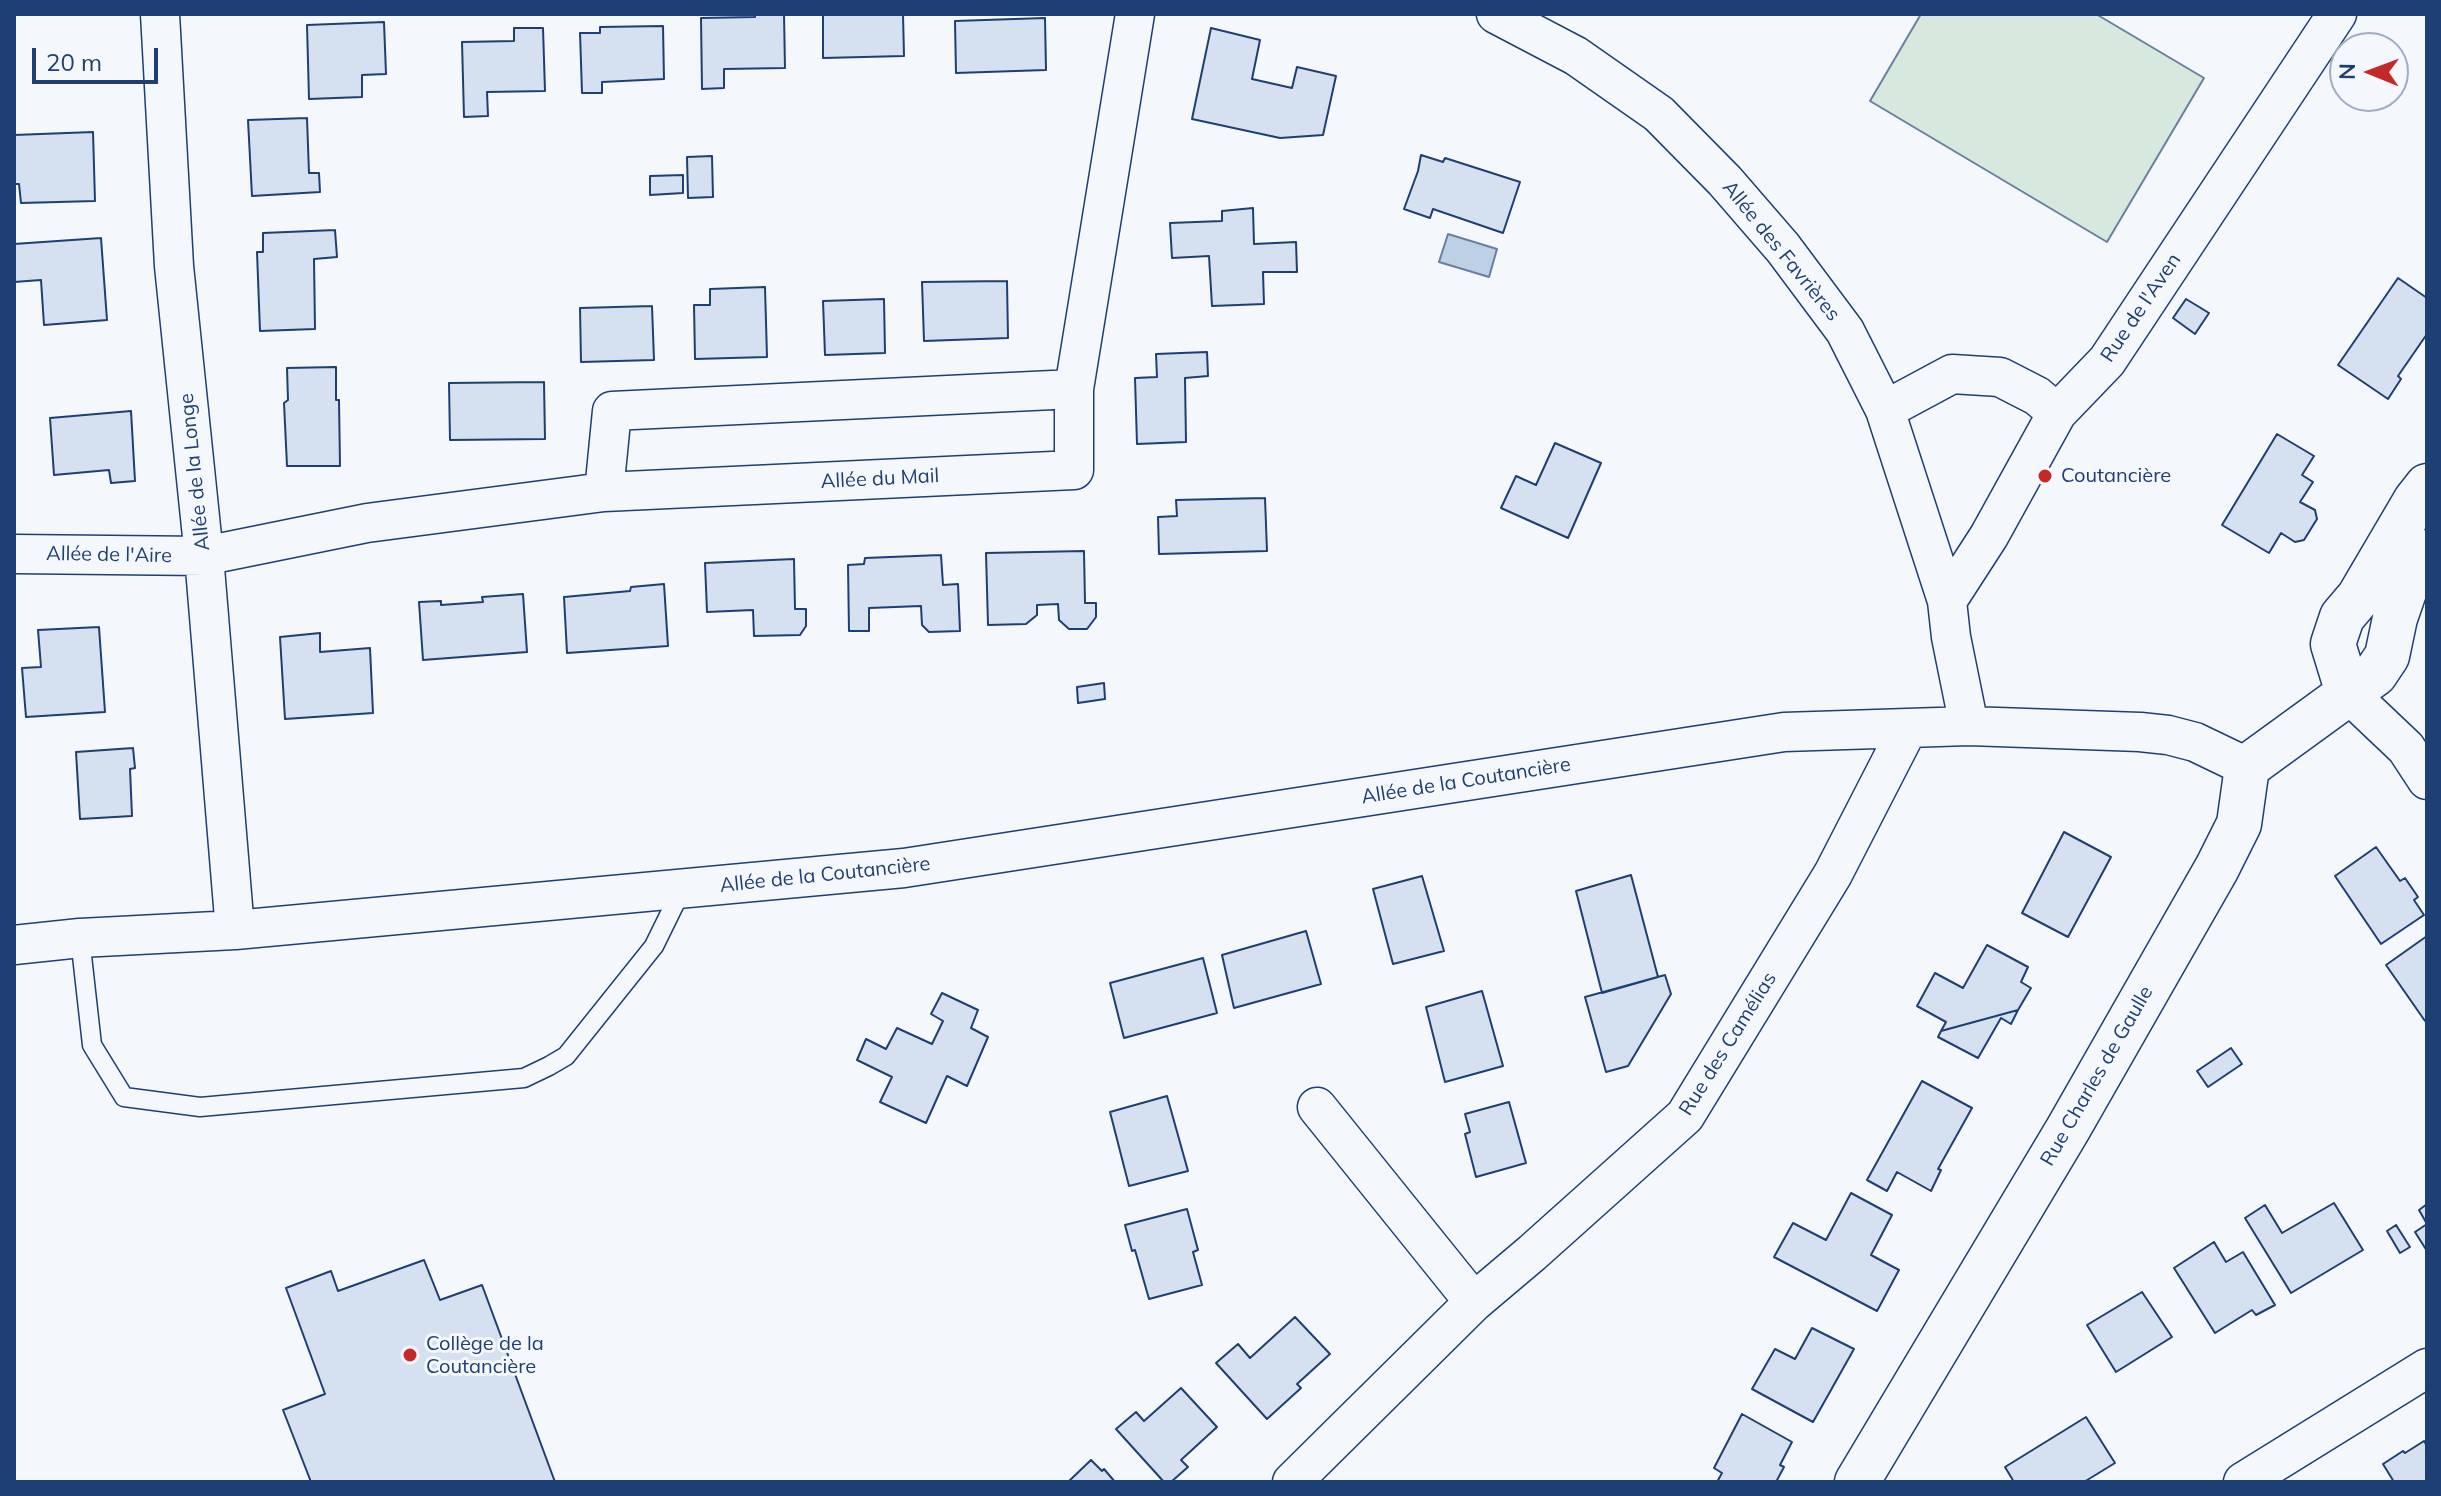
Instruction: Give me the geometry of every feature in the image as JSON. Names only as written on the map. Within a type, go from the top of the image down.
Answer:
[{"type":"street","name":"Allée de la Longe","points":[[160,14],[174,266],[204,556],[235,930]]},
{"type":"street","name":"Allée du Mail","points":[[204,556],[367,523],[604,492],[1074,470],[1074,389],[1135,14]]},
{"type":"street","name":"Allée des Favrières","points":[[1496,14],[1576,56],[1659,114],[1725,181],[1783,248],[1845,331],[1885,410],[1947,601],[1969,726]]},
{"type":"street","name":"Rue de l'Aven","points":[[1947,601],[1989,536],[2057,413],[2107,361],[2337,14]]},
{"type":"street","points":[[1885,410],[1952,374],[2000,377],[2037,396],[2057,413]]},
{"type":"street","points":[[604,492],[612,411],[1074,389]]},
{"type":"street","points":[[2427,486],[2359,597],[2342,617],[2333,644],[2348,693],[2406,748],[2427,780]]},
{"type":"street","points":[[2247,767],[2375,674],[2387,656],[2406,586],[2427,552]]},
{"type":"street","name":"Allée de l'Aire","points":[[14,554],[204,556]]},
{"type":"street","name":"Allée de la Coutancière","points":[[14,945],[80,938],[235,930],[904,868],[1784,732],[1969,726],[2168,735],[2195,742],[2247,767]]},
{"type":"street","name":"Rue des Camélias","points":[[1292,1482],[1474,1302],[1685,1116],[1833,874],[1908,728]]},
{"type":"street","name":"Rue Charles de Gaulle","points":[[1857,1482],[2068,1129],[2217,868],[2239,824],[2247,767]]},
{"type":"street","points":[[1317,1107],[1474,1302]]},
{"type":"street","points":[[2243,1482],[2427,1368]]},
{"type":"lane","points":[[80,938],[92,1045],[124,1097],[200,1107],[524,1078],[566,1056],[654,946],[682,889]]},
{"type":"shaded area","points":[[1921,14],[2096,14],[2204,78],[2107,242],[1870,101]]},
{"type":"water","points":[[1448,234],[1497,249],[1489,277],[1439,262]]},
{"type":"building","points":[[755,14],[784,14],[785,68],[724,69],[724,88],[702,89],[701,18],[755,17]]},
{"type":"building","points":[[823,14],[903,14],[904,56],[823,58]]},
{"type":"building","points":[[1045,18],[1046,70],[956,73],[955,21]]},
{"type":"building","points":[[384,22],[386,74],[362,75],[362,97],[309,99],[307,25]]},
{"type":"building","points":[[663,26],[664,79],[602,82],[602,93],[582,93],[580,33],[600,33],[600,27]]},
{"type":"building","points":[[514,28],[543,28],[545,91],[487,92],[488,116],[464,117],[462,42],[514,41]]},
{"type":"building","points":[[1211,28],[1260,40],[1252,79],[1292,88],[1297,67],[1336,76],[1323,135],[1280,138],[1192,119]]},
{"type":"building","points":[[307,118],[309,173],[319,173],[320,192],[252,196],[248,120]]},
{"type":"building","points":[[93,132],[95,201],[21,203],[19,184],[14,184],[14,135]]},
{"type":"building","points":[[1421,155],[1443,162],[1445,158],[1520,182],[1503,233],[1433,209],[1430,218],[1404,209]]},
{"type":"building","points":[[712,156],[713,197],[688,198],[687,157]]},
{"type":"building","points":[[683,175],[683,193],[650,195],[650,176]]},
{"type":"building","points":[[1253,208],[1254,244],[1296,242],[1297,272],[1263,272],[1264,304],[1212,306],[1209,256],[1172,258],[1170,223],[1222,221],[1222,211]]},
{"type":"building","points":[[335,230],[337,257],[314,259],[315,329],[260,331],[257,252],[263,252],[263,233]]},
{"type":"building","points":[[101,238],[107,320],[44,325],[41,280],[14,282],[14,244]]},
{"type":"building","points":[[2398,278],[2427,298],[2427,334],[2398,376],[2401,379],[2388,399],[2338,365]]},
{"type":"building","points":[[1007,281],[1008,338],[924,341],[922,282]]},
{"type":"building","points":[[765,287],[767,357],[695,359],[694,305],[710,305],[710,289]]},
{"type":"building","points":[[884,299],[885,353],[825,355],[823,301]]},
{"type":"building","points":[[2186,299],[2209,313],[2195,334],[2173,318]]},
{"type":"building","points":[[652,306],[654,360],[581,362],[580,308]]},
{"type":"building","points":[[1207,352],[1208,376],[1185,378],[1186,442],[1137,444],[1135,378],[1157,377],[1156,354]]},
{"type":"building","points":[[336,367],[340,466],[287,466],[284,403],[288,400],[287,368]]},
{"type":"building","points":[[544,382],[545,439],[450,440],[449,383]]},
{"type":"building","points":[[131,411],[135,481],[111,483],[109,470],[54,475],[50,418]]},
{"type":"building","points":[[2277,434],[2314,456],[2302,475],[2313,482],[2300,502],[2315,510],[2317,519],[2304,540],[2295,542],[2281,533],[2269,553],[2222,525]]},
{"type":"building","points":[[1555,443],[1601,463],[1568,538],[1501,508],[1516,476],[1536,485]]},
{"type":"building","points":[[1265,498],[1267,551],[1159,554],[1158,517],[1177,516],[1176,500]]},
{"type":"building","points":[[1084,551],[1085,603],[1096,603],[1096,617],[1087,629],[1069,629],[1059,620],[1058,604],[1037,605],[1037,615],[1026,624],[988,625],[986,553]]},
{"type":"building","points":[[941,555],[943,585],[958,584],[960,631],[929,632],[922,625],[921,606],[869,608],[869,631],[849,631],[848,565],[864,564],[865,558]]},
{"type":"building","points":[[794,559],[795,609],[806,609],[806,626],[800,635],[754,636],[753,610],[707,612],[705,563]]},
{"type":"building","points":[[664,584],[668,646],[567,653],[564,597],[630,591],[631,587]]},
{"type":"building","points":[[523,594],[527,652],[423,660],[419,602],[441,601],[441,605],[483,602],[482,597]]},
{"type":"building","points":[[99,627],[105,712],[26,717],[22,668],[41,667],[38,630]]},
{"type":"building","points":[[320,633],[320,652],[370,648],[373,713],[285,719],[280,637]]},
{"type":"building","points":[[1104,683],[1105,699],[1078,703],[1077,687]]},
{"type":"building","points":[[133,748],[135,768],[130,769],[132,816],[80,819],[76,752]]},
{"type":"building","points":[[2064,832],[2111,857],[2068,937],[2022,913]]},
{"type":"building","points":[[2376,847],[2400,881],[2405,878],[2418,897],[2414,900],[2424,915],[2381,944],[2335,876]]},
{"type":"building","points":[[1631,875],[1658,977],[1602,993],[1576,891]]},
{"type":"building","points":[[1422,876],[1444,951],[1393,964],[1373,889]]},
{"type":"building","points":[[1306,931],[1321,984],[1234,1008],[1222,955]]},
{"type":"building","points":[[2427,936],[2427,1020],[2425,1021],[2386,965]]},
{"type":"building","points":[[1987,945],[2028,967],[2021,982],[2031,988],[2018,1010],[1941,1031],[1946,1022],[1917,1006],[1935,973],[1963,988]]},
{"type":"building","points":[[1203,958],[1217,1013],[1124,1038],[1110,983]]},
{"type":"building","points":[[1665,975],[1671,994],[1628,1066],[1606,1072],[1585,997]]},
{"type":"building","points":[[1482,991],[1503,1066],[1445,1082],[1426,1007]]},
{"type":"building","points":[[942,993],[978,1010],[971,1028],[988,1037],[967,1086],[947,1076],[926,1123],[880,1102],[892,1077],[857,1060],[866,1039],[886,1049],[897,1028],[932,1044],[943,1021],[931,1014]]},
{"type":"building","points":[[2018,1010],[2011,1024],[2001,1018],[1978,1058],[1938,1037],[1941,1031]]},
{"type":"building","points":[[2231,1048],[2242,1064],[2208,1087],[2197,1071]]},
{"type":"building","points":[[1922,1081],[1972,1108],[1938,1169],[1941,1170],[1931,1191],[1897,1172],[1887,1191],[1867,1180]]},
{"type":"building","points":[[1167,1096],[1188,1171],[1129,1186],[1110,1112]]},
{"type":"building","points":[[1509,1102],[1526,1163],[1476,1177],[1465,1134],[1470,1132],[1465,1114]]},
{"type":"building","points":[[1851,1193],[1892,1215],[1871,1255],[1899,1270],[1877,1311],[1774,1257],[1793,1223],[1826,1240]]},
{"type":"building","points":[[2334,1203],[2363,1250],[2291,1293],[2245,1218],[2265,1205],[2282,1233]]},
{"type":"building","points":[[2427,1204],[2427,1224],[2419,1210]]},
{"type":"building","points":[[1187,1209],[1198,1250],[1193,1252],[1202,1285],[1149,1299],[1125,1225]]},
{"type":"building","points":[[2427,1224],[2427,1251],[2415,1232]]},
{"type":"building","points":[[2396,1225],[2410,1247],[2400,1253],[2387,1231]]},
{"type":"building","points":[[2214,1242],[2226,1262],[2243,1252],[2275,1305],[2256,1315],[2252,1310],[2215,1333],[2174,1268]]},
{"type":"building","name":"Collège de la Coutancière","points":[[424,1260],[440,1300],[482,1285],[555,1482],[311,1482],[283,1410],[325,1394],[286,1288],[331,1271],[338,1291]]},
{"type":"building","points":[[2142,1292],[2172,1337],[2116,1372],[2087,1325]]},
{"type":"building","points":[[1295,1317],[1330,1354],[1297,1384],[1301,1388],[1267,1419],[1216,1363],[1238,1344],[1250,1358]]},
{"type":"building","points":[[1812,1328],[1854,1349],[1813,1422],[1752,1389],[1775,1349],[1795,1359]]},
{"type":"building","points":[[1181,1388],[1217,1427],[1181,1460],[1188,1467],[1171,1482],[1164,1482],[1116,1429],[1136,1412],[1144,1421]]},
{"type":"building","points":[[1742,1414],[1792,1442],[1780,1465],[1784,1467],[1776,1482],[1717,1482],[1722,1473],[1714,1468]]},
{"type":"building","points":[[2086,1417],[2115,1463],[2084,1482],[2014,1482],[2005,1467]]},
{"type":"building","points":[[2424,1441],[2427,1446],[2427,1482],[2394,1482],[2383,1464]]},
{"type":"building","points":[[1091,1460],[1102,1471],[1104,1469],[1115,1482],[1068,1482]]},
{"type":"place","name":"Coutancière","points":[[2045,476]]},
{"type":"place","name":"Collège de la Coutancière","points":[[410,1355]]}]
